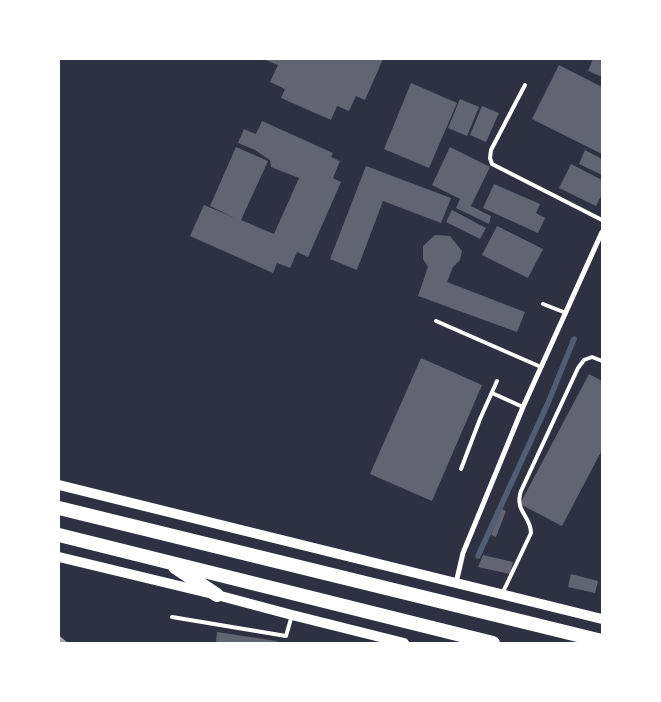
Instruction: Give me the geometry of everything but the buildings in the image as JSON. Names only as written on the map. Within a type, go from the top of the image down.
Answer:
[{"type":"highway","points":[[59,508],[602,641]]},
{"type":"highway","points":[[59,535],[493,643]]},
{"type":"highway","points":[[166,561],[217,595]]},
{"type":"main road","points":[[59,485],[602,619]]},
{"type":"main road","points":[[59,557],[404,643]]},
{"type":"street","points":[[456,583],[464,553],[523,407],[602,232]]},
{"type":"lane","points":[[525,85],[491,150],[490,158],[492,164],[602,220]]},
{"type":"lane","points":[[543,304],[566,313]]},
{"type":"lane","points":[[436,321],[541,367]]},
{"type":"lane","points":[[502,594],[532,533],[519,505],[518,498],[521,491],[578,368],[584,360],[592,357],[602,361]]},
{"type":"lane","points":[[461,469],[497,381]]},
{"type":"lane","points":[[492,393],[523,407]]},
{"type":"lane","points":[[284,643],[292,615]]},
{"type":"lane","points":[[172,616],[286,636]]},
{"type":"waterway","points":[[478,556],[548,403],[574,339]]},
{"type":"railway","points":[[59,638],[65,643]]}]
